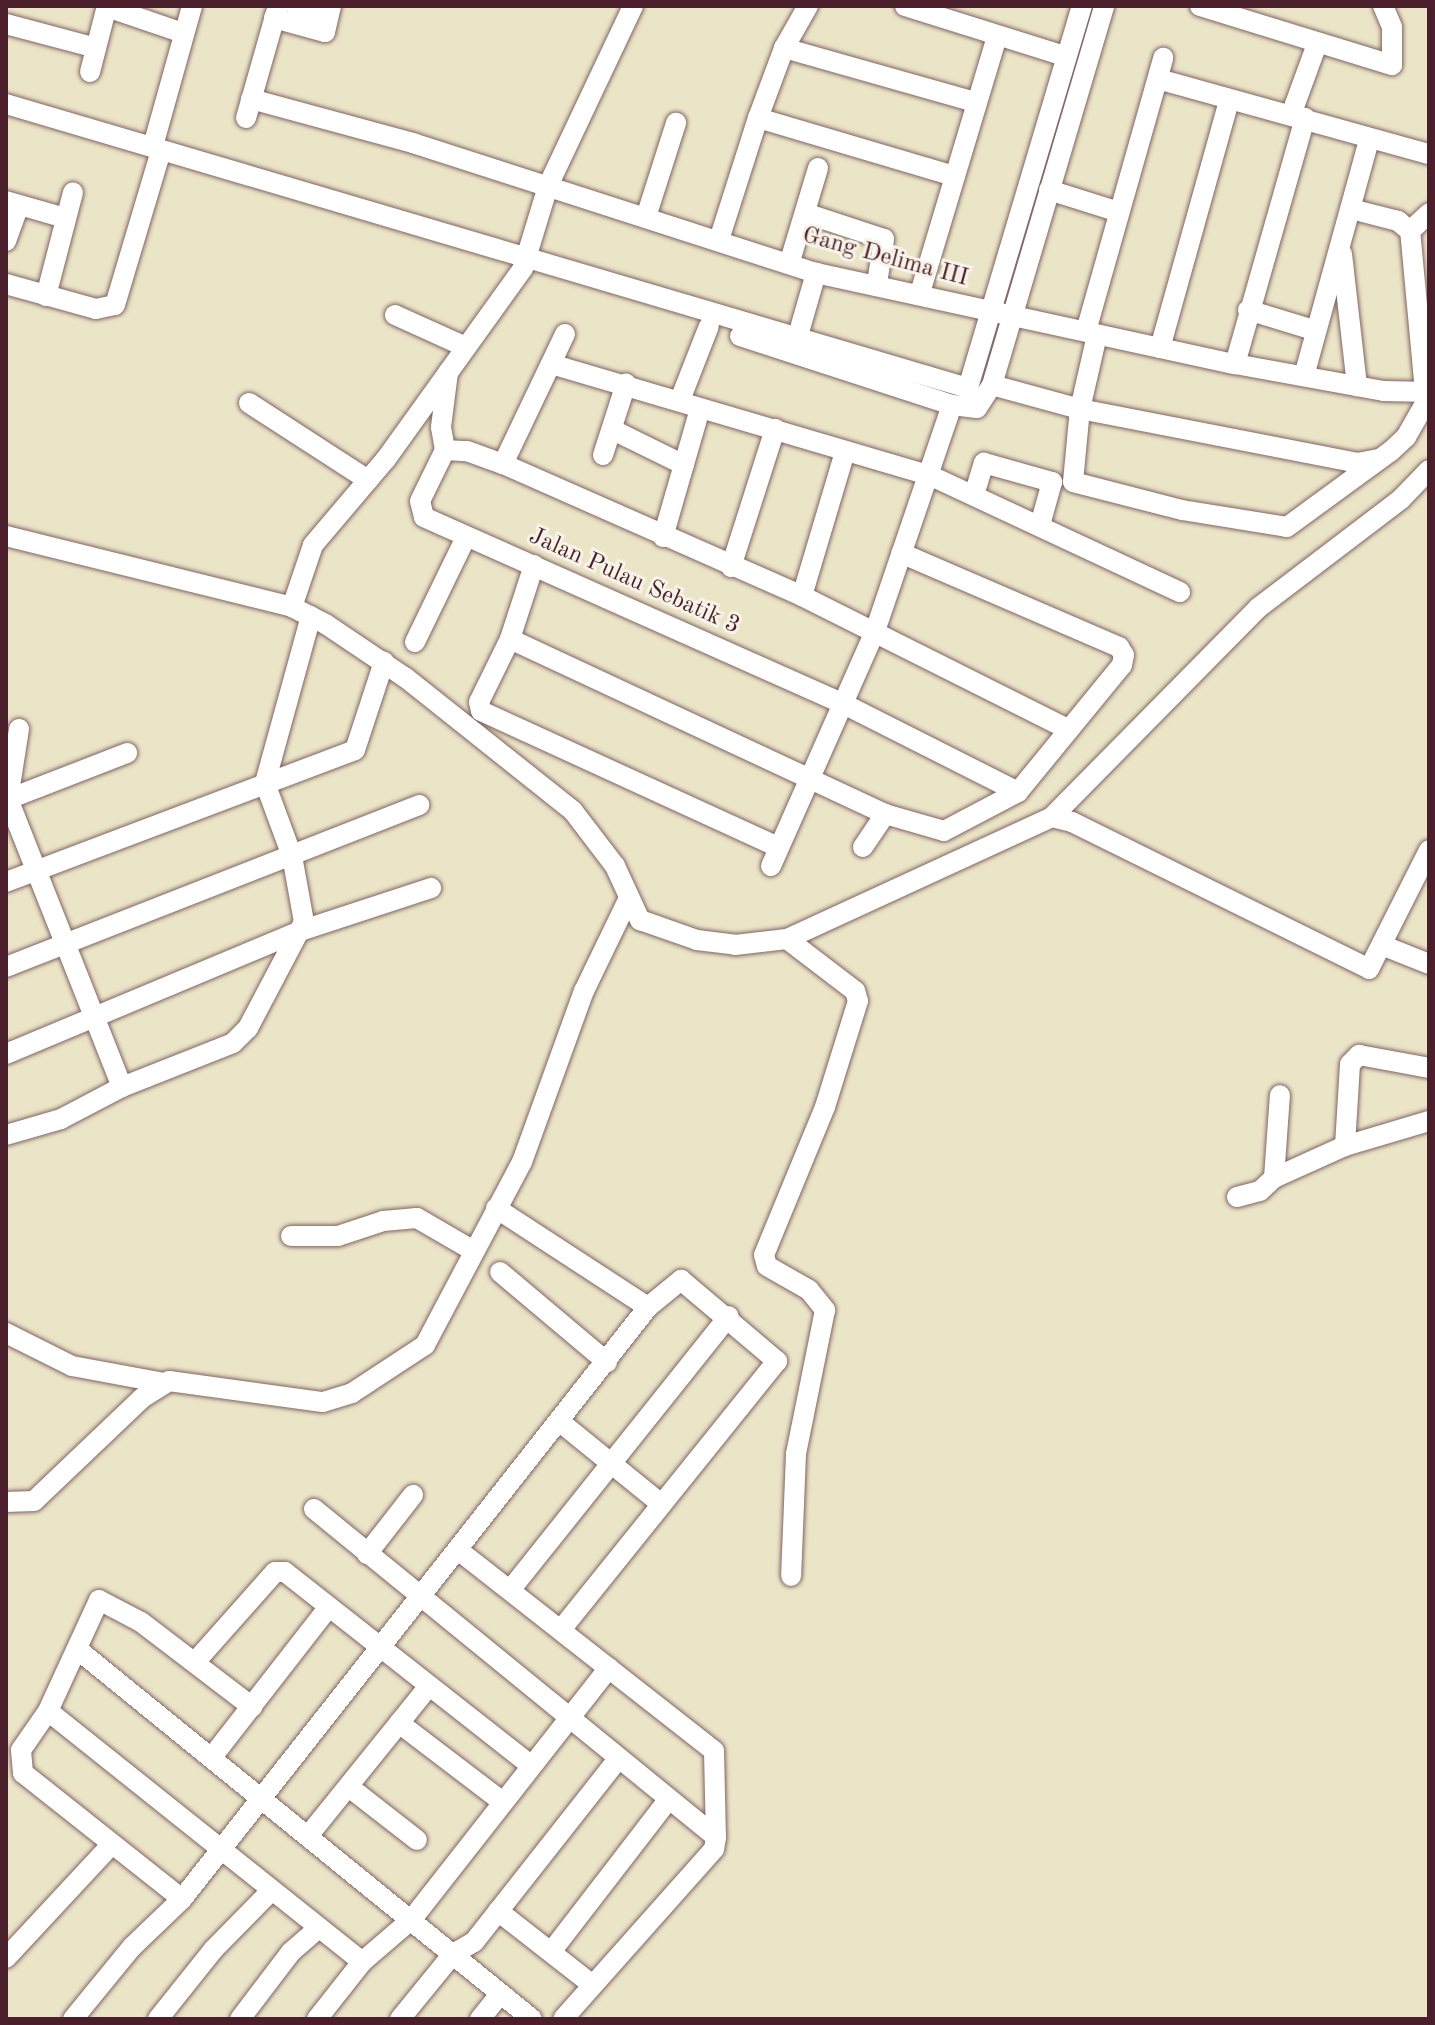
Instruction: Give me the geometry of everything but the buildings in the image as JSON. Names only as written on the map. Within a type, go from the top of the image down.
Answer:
[{"type":"street","points":[[90,72],[107,6],[183,33]]},
{"type":"street","points":[[6,284],[96,309],[115,305],[157,154],[183,33],[192,6]]},
{"type":"street","points":[[276,12],[325,32],[329,10],[296,6]]},
{"type":"street","points":[[6,1135],[61,1119],[122,1087],[239,1039],[300,931],[305,904],[292,856],[265,783],[313,545],[368,480],[525,262],[548,186],[633,6]]},
{"type":"street","points":[[719,240],[784,48],[808,6]]},
{"type":"street","points":[[905,6],[1065,56]]},
{"type":"street","points":[[525,262],[952,405],[977,408],[992,385],[1001,314],[1065,56],[1082,6]]},
{"type":"street","points":[[6,114],[364,210],[367,219],[968,388],[1001,314],[1049,190],[1104,6]]},
{"type":"street","points":[[1200,6],[1317,44],[1395,65],[1392,27],[1383,6]]},
{"type":"street","name":"Gang Delima III","points":[[276,12],[248,109],[548,186],[790,261],[816,273],[877,283],[1001,314],[1235,364],[1357,386],[1427,392]]},
{"type":"street","points":[[6,24],[96,48]]},
{"type":"street","points":[[920,293],[997,37]]},
{"type":"street","points":[[1235,364],[1317,44]]},
{"type":"street","points":[[784,48],[975,102]]},
{"type":"street","points":[[1163,58],[1116,211],[1092,333],[1073,482],[1253,523],[1287,527],[1381,459],[1421,415],[1427,392],[1410,231],[1398,221],[1351,209]]},
{"type":"street","points":[[1158,79],[1369,140],[1429,154]]},
{"type":"street","points":[[1160,348],[1229,101]]},
{"type":"street","points":[[6,104],[157,154]]},
{"type":"street","points":[[758,118],[954,176]]},
{"type":"street","points":[[646,217],[676,123]]},
{"type":"street","points":[[1304,376],[1314,330],[1369,140]]},
{"type":"street","points":[[790,261],[818,168]]},
{"type":"street","points":[[1049,190],[1116,211]]},
{"type":"street","points":[[46,296],[73,192]]},
{"type":"street","points":[[6,241],[12,203],[65,218]]},
{"type":"street","points":[[805,213],[884,239],[877,283]]},
{"type":"street","points":[[1410,231],[1429,213]]},
{"type":"street","points":[[1341,244],[1357,386]]},
{"type":"street","points":[[797,339],[816,273]]},
{"type":"street","points":[[1248,310],[1314,330]]},
{"type":"street","points":[[395,315],[466,347]]},
{"type":"street","points":[[680,400],[709,326]]},
{"type":"street","points":[[503,464],[565,334]]},
{"type":"street","points":[[551,364],[929,475],[1180,592]]},
{"type":"street","points":[[448,372],[441,427],[445,450],[467,451],[503,464],[802,596],[1068,729]]},
{"type":"street","points":[[603,455],[626,384]]},
{"type":"street","points":[[992,385],[1080,409],[1357,463],[1381,459]]},
{"type":"street","points":[[249,403],[368,480]]},
{"type":"street","points":[[534,565],[510,639],[479,702],[484,713],[774,856],[846,705],[874,634],[952,405]]},
{"type":"street","points":[[663,537],[700,409]]},
{"type":"street","points":[[731,567],[775,429]]},
{"type":"street","points":[[613,430],[684,465]]},
{"type":"street","name":"Jalan Pulau Sebatik 3","points":[[445,450],[423,495],[419,509],[424,517],[846,705],[1018,792]]},
{"type":"street","points":[[802,596],[845,452]]},
{"type":"street","points":[[974,495],[984,463],[1052,482],[1040,525]]},
{"type":"street","points":[[6,536],[302,611],[384,662],[573,811],[615,866],[628,900],[640,920],[679,936],[733,945],[787,939],[1052,817],[1258,608],[1401,499],[1429,470]]},
{"type":"street","points":[[415,642],[466,537]]},
{"type":"street","points":[[510,639],[814,776],[885,814],[944,831],[1018,792],[1122,665],[1119,647],[901,553]]},
{"type":"street","points":[[6,882],[359,747],[384,662]]},
{"type":"street","points":[[19,729],[7,799],[68,943],[122,1087]]},
{"type":"street","points":[[7,799],[127,753]]},
{"type":"street","points":[[6,967],[419,805]]},
{"type":"street","points":[[863,847],[885,814]]},
{"type":"street","points":[[1052,817],[1072,822],[1369,969],[1384,946],[1429,850]]},
{"type":"street","points":[[6,1054],[300,931],[431,888]]},
{"type":"street","points":[[6,1333],[72,1366],[164,1383],[313,1403],[352,1393],[434,1335],[474,1251],[522,1162],[584,991],[628,900]]},
{"type":"street","points":[[787,939],[855,991],[858,1001],[825,1107],[764,1255],[767,1266],[809,1290],[825,1310],[796,1454],[791,1576]]},
{"type":"street","points":[[1384,946],[1429,964]]},
{"type":"street","points":[[1345,1146],[1350,1064],[1359,1055],[1429,1068]]},
{"type":"street","points":[[1274,1178],[1280,1095]]},
{"type":"street","points":[[1237,1197],[1260,1191],[1274,1178],[1345,1146],[1429,1121]]},
{"type":"street","points":[[496,1208],[648,1307]]},
{"type":"street","points":[[291,1236],[338,1236],[383,1221],[417,1218],[474,1251]]},
{"type":"street","points":[[500,1272],[607,1362]]},
{"type":"street","points":[[73,2019],[132,1947],[182,1899],[648,1307],[678,1279],[729,1316],[777,1361],[561,1630]]},
{"type":"street","points":[[511,1589],[729,1316]]},
{"type":"street","points":[[6,1502],[38,1498],[164,1383]]},
{"type":"street","points":[[559,1421],[661,1504]]},
{"type":"street","points":[[367,1554],[413,1495]]},
{"type":"street","points":[[314,1509],[420,1600],[716,1837]]},
{"type":"street","points":[[458,1550],[714,1751],[714,1849],[590,1983],[563,2019]]},
{"type":"street","points":[[196,1661],[275,1572],[285,1572],[379,1650],[530,1765]]},
{"type":"street","points":[[182,1899],[20,1770],[21,1750],[48,1711],[94,1603],[104,1600],[196,1661],[252,1707]]},
{"type":"street","points":[[212,1757],[328,1608]]},
{"type":"street","points":[[77,1649],[532,2019]]},
{"type":"street","points":[[317,2019],[362,1962],[412,1919],[500,1800],[609,1668]]},
{"type":"street","points":[[308,1836],[429,1686]]},
{"type":"street","points":[[48,1711],[362,1962]]},
{"type":"street","points":[[399,1723],[500,1800]]},
{"type":"street","points":[[400,2019],[453,1954],[474,1942],[617,1760]]},
{"type":"street","points":[[349,1787],[417,1840]]},
{"type":"street","points":[[551,1952],[669,1799]]},
{"type":"street","points":[[6,1958],[111,1845]]},
{"type":"street","points":[[158,2019],[213,1950],[271,1891]]},
{"type":"street","points":[[498,1911],[590,1983]]},
{"type":"street","points":[[240,2019],[291,1952],[319,1928]]},
{"type":"street","points":[[480,2019],[500,1994]]}]
